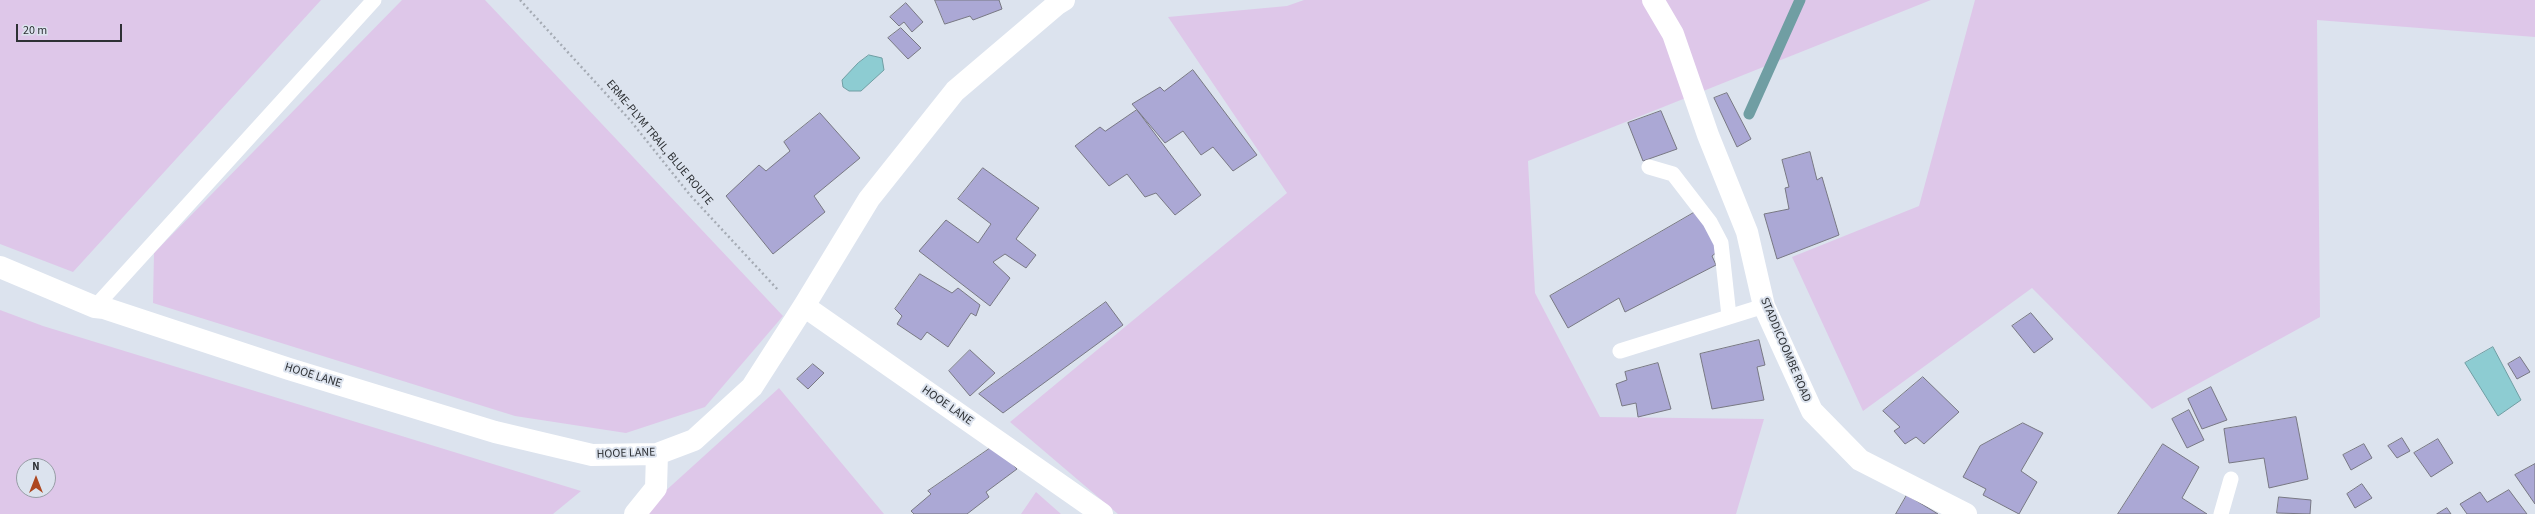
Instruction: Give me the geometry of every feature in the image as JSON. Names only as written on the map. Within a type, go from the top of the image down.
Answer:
[{"type":"street","points":[[804,306],[869,200],[955,91],[1056,4],[1064,0]]},
{"type":"street","name":"STADDICOOMBE ROAD","points":[[1654,0],[1673,34],[1708,136],[1747,232],[1764,306],[1812,411],[1860,460],[1966,514]]},
{"type":"street","name":"HOOE LANE","points":[[0,267],[95,307],[104,308],[289,369],[495,432],[592,456],[657,454],[694,440],[752,387],[804,306],[1102,514]]},
{"type":"street","points":[[635,514],[656,488],[657,454]]},
{"type":"lane","points":[[95,307],[374,0]]},
{"type":"lane","points":[[1649,167],[1673,174],[1714,229],[1721,243],[1729,316]]},
{"type":"lane","points":[[1620,351],[1764,306]]},
{"type":"lane","points":[[2221,514],[2231,479]]},
{"type":"path","name":"ERME-PLYM TRAIL, BLUE ROUTE","points":[[520,0],[630,120],[690,195],[785,297]]},
{"type":"shaded area","points":[[0,0],[321,0],[73,272],[0,244]]},
{"type":"shaded area","points":[[402,0],[485,0],[783,316],[705,407],[626,433],[515,416],[153,303],[154,253]]},
{"type":"shaded area","points":[[1304,0],[1931,0],[1528,161],[1535,293],[1600,417],[1764,419],[1736,514],[1118,514],[1010,422],[1287,193],[1168,17],[1287,6]]},
{"type":"shaded area","points":[[1975,0],[2535,0],[2535,37],[2317,20],[2320,317],[2152,409],[2032,288],[1863,411],[1792,257],[1919,206]]},
{"type":"shaded area","points":[[0,310],[43,326],[581,491],[553,514],[0,514]]},
{"type":"shaded area","points":[[779,388],[884,514],[640,514]]},
{"type":"shaded area","points":[[1036,492],[1061,514],[1021,514]]},
{"type":"water","points":[[869,55],[882,58],[884,70],[861,91],[849,91],[843,87],[842,80],[858,63]]},
{"type":"water","points":[[2493,347],[2521,400],[2498,416],[2465,363]]},
{"type":"building","points":[[935,0],[999,0],[1002,9],[973,20],[970,16],[945,24]]},
{"type":"building","points":[[906,3],[923,22],[912,32],[904,22],[899,26],[890,17]]},
{"type":"building","points":[[901,28],[921,48],[908,59],[888,38]]},
{"type":"building","points":[[1193,70],[1257,155],[1233,171],[1213,147],[1201,155],[1183,131],[1165,143],[1132,104],[1160,87],[1164,91]]},
{"type":"building","points":[[1727,93],[1751,139],[1737,147],[1714,98]]},
{"type":"building","points":[[1137,110],[1201,195],[1175,215],[1156,193],[1145,197],[1127,174],[1109,186],[1075,146],[1100,127],[1105,131]]},
{"type":"building","points":[[1661,111],[1677,149],[1643,161],[1628,123]]},
{"type":"building","points":[[820,113],[860,158],[814,196],[825,212],[773,254],[726,196],[759,165],[766,171],[790,151],[784,142]]},
{"type":"building","points":[[1810,152],[1817,180],[1822,177],[1839,235],[1777,259],[1764,214],[1789,209],[1785,188],[1789,187],[1782,160]]},
{"type":"building","points":[[983,168],[1039,208],[1016,239],[1036,255],[1026,268],[1005,254],[993,262],[1010,278],[990,306],[919,251],[946,220],[978,243],[991,224],[958,199]]},
{"type":"building","points":[[1697,211],[1722,248],[1712,256],[1716,265],[1625,312],[1619,298],[1568,328],[1550,296]]},
{"type":"building","points":[[920,274],[952,293],[958,288],[980,305],[976,316],[971,313],[948,347],[927,332],[921,340],[897,324],[902,316],[895,309]]},
{"type":"building","points":[[1106,302],[1123,325],[1003,413],[979,394]]},
{"type":"building","points":[[2031,313],[2053,339],[2034,353],[2012,326]]},
{"type":"building","points":[[1759,340],[1765,365],[1757,367],[1764,400],[1712,409],[1700,354]]},
{"type":"building","points":[[970,350],[995,373],[970,396],[949,371]]},
{"type":"building","points":[[2520,357],[2530,372],[2517,379],[2508,364]]},
{"type":"building","points":[[1658,363],[1671,409],[1638,417],[1636,403],[1622,406],[1616,384],[1627,380],[1625,372]]},
{"type":"building","points":[[813,364],[824,373],[808,389],[797,379]]},
{"type":"building","points":[[1923,377],[1959,412],[1924,444],[1916,437],[1905,444],[1894,431],[1900,427],[1883,411]]},
{"type":"building","points":[[2211,387],[2227,420],[2202,429],[2188,399]]},
{"type":"building","points":[[2189,410],[2204,440],[2187,448],[2172,419]]},
{"type":"building","points":[[2296,417],[2308,479],[2269,488],[2264,458],[2229,463],[2224,429]]},
{"type":"building","points":[[2023,423],[2043,433],[2021,471],[2037,482],[2019,514],[1983,495],[1986,489],[1963,477],[1980,446]]},
{"type":"building","points":[[2402,438],[2410,451],[2397,458],[2388,446]]},
{"type":"building","points":[[2438,439],[2453,463],[2431,477],[2414,453]]},
{"type":"building","points":[[2163,444],[2199,467],[2182,498],[2207,514],[2118,514]]},
{"type":"building","points":[[2364,444],[2372,458],[2351,470],[2343,455]]},
{"type":"building","points":[[995,445],[1017,469],[986,492],[989,497],[967,514],[914,514],[911,511],[931,494],[928,491]]},
{"type":"building","points":[[2535,464],[2535,504],[2515,475]]},
{"type":"building","points":[[2362,484],[2372,498],[2355,508],[2347,494]]},
{"type":"building","points":[[2509,490],[2527,514],[2467,514],[2460,504],[2480,492],[2487,502]]},
{"type":"building","points":[[1907,495],[1938,514],[1896,514]]},
{"type":"building","points":[[2279,497],[2311,500],[2310,514],[2277,513]]},
{"type":"building","points":[[2447,508],[2451,514],[2437,514]]},
{"type":"waterway","points":[[1749,114],[1800,0]]}]
